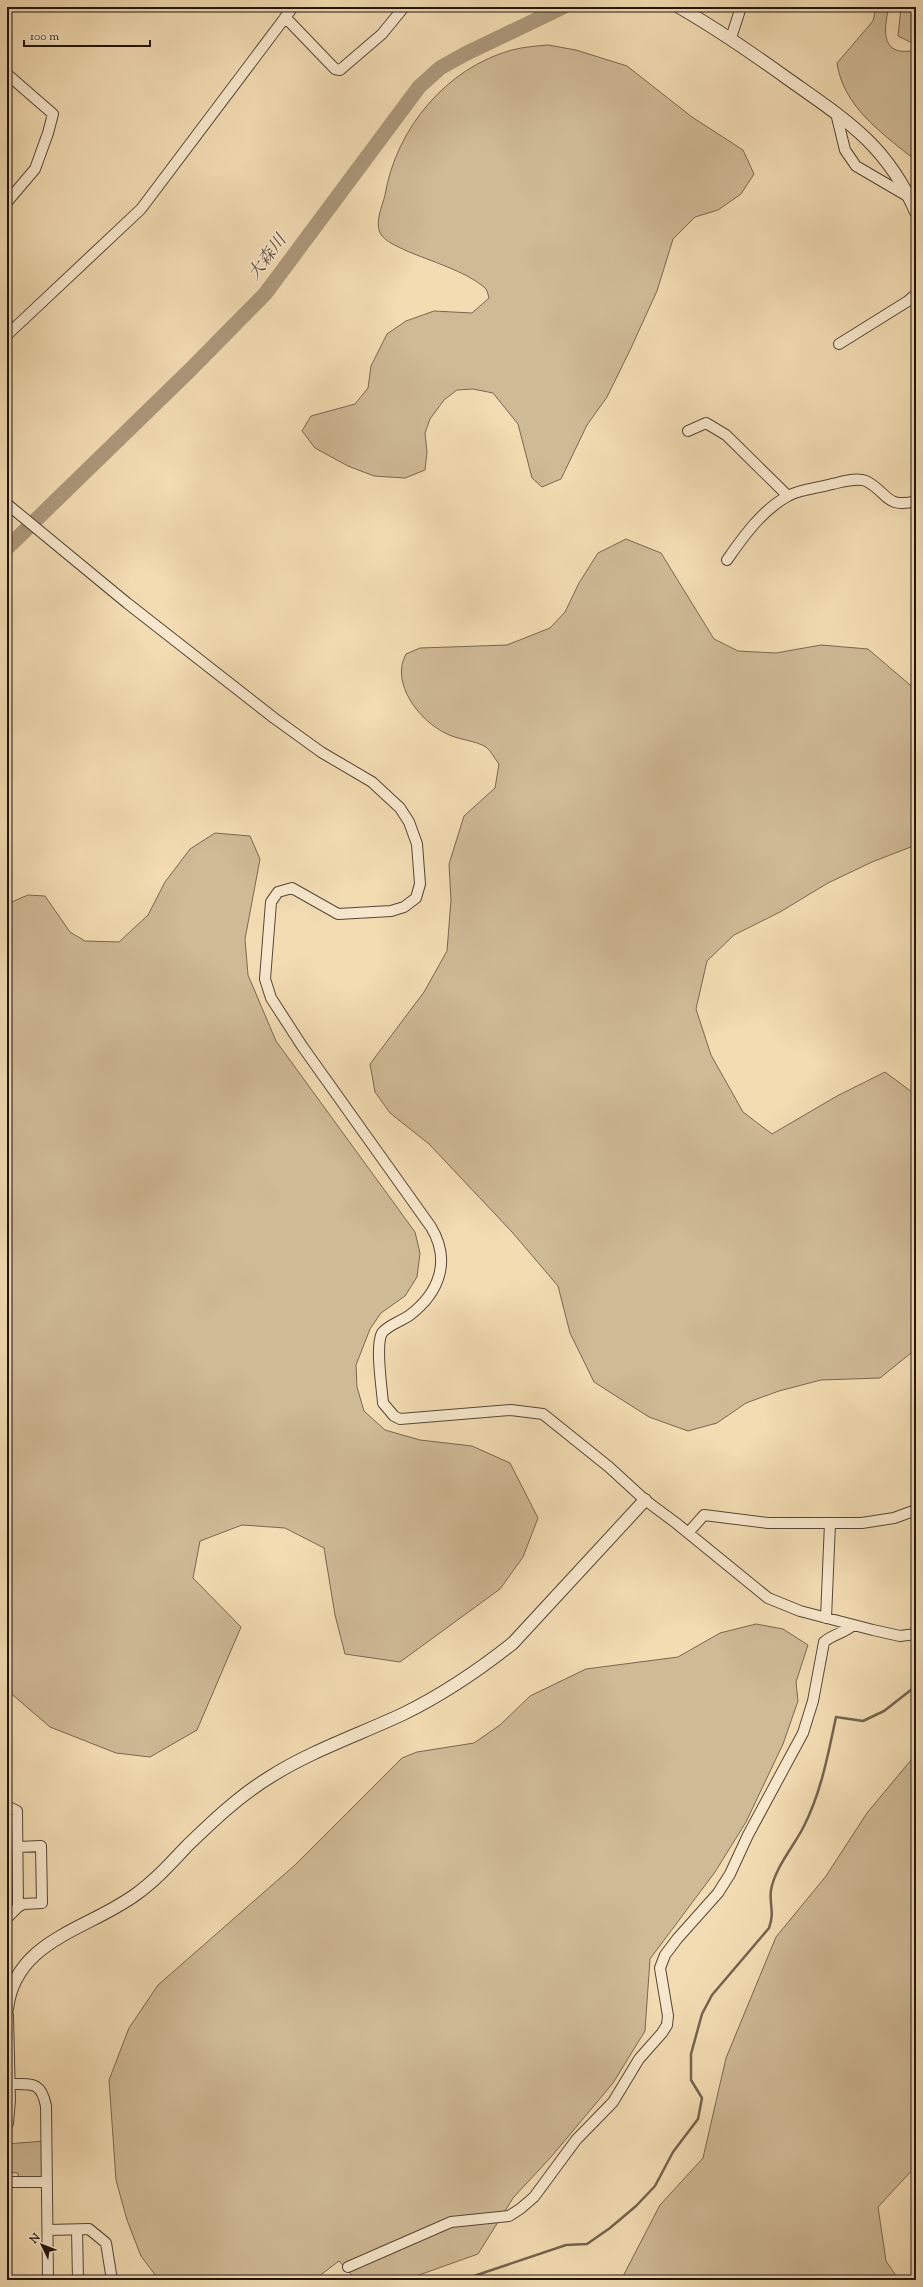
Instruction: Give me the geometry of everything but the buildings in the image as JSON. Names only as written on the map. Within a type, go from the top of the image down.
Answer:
[{"type":"street","points":[[7,335],[141,209],[293,7]]},
{"type":"street","points":[[286,17],[335,69],[340,70],[382,34],[404,7]]},
{"type":"street","points":[[679,7],[731,38],[858,129],[901,179],[916,212]]},
{"type":"street","points":[[731,38],[741,7]]},
{"type":"street","points":[[7,74],[53,114],[35,169],[7,202]]},
{"type":"street","points":[[836,113],[845,150],[856,166],[909,197]]},
{"type":"street","points":[[839,344],[908,301],[916,294]]},
{"type":"street","points":[[688,432],[706,423],[726,435],[788,496]]},
{"type":"street","points":[[727,560],[743,536],[760,518],[788,496],[847,481],[858,480],[865,481],[893,502],[902,505],[916,501]]},
{"type":"street","points":[[7,504],[127,604],[274,718],[321,752],[372,782],[400,808],[414,835],[420,884],[419,892],[412,902],[391,911],[338,914],[298,890],[285,888],[278,892],[271,902],[266,957],[265,979],[271,998],[302,1046],[438,1238],[441,1250],[439,1277],[432,1292],[418,1308],[387,1329],[380,1338],[383,1403],[394,1416],[400,1418],[511,1410],[543,1414],[609,1468],[645,1500],[768,1598],[800,1611],[854,1625],[900,1636],[916,1634]]},
{"type":"street","points":[[7,2009],[13,1982],[18,1972],[32,1956],[55,1940],[108,1913],[136,1894],[162,1872],[208,1826],[246,1792],[313,1754],[424,1702],[484,1666],[513,1643],[645,1500]]},
{"type":"street","points":[[688,1533],[704,1515],[768,1523],[830,1523],[881,1521],[916,1510]]},
{"type":"street","points":[[826,1618],[830,1523]]},
{"type":"street","points":[[348,2267],[451,2222],[509,2216],[534,2197],[576,2140],[613,2102],[639,2059],[662,2033],[666,2025],[668,2016],[660,1968],[665,1955],[677,1939],[718,1893],[730,1874],[748,1835],[803,1733],[814,1701],[824,1642],[833,1634],[849,1629],[854,1625]]},
{"type":"street","points":[[7,1806],[17,1811],[18,1907]]},
{"type":"street","points":[[7,1918],[23,1904],[42,1903],[41,1846],[18,1847]]},
{"type":"street","points":[[7,2015],[9,2084],[7,2123]]},
{"type":"street","points":[[9,2084],[30,2084],[43,2092],[46,2106],[48,2280]]},
{"type":"street","points":[[7,2182],[47,2182]]},
{"type":"street","points":[[48,2230],[89,2229],[106,2243],[112,2280]]},
{"type":"street","points":[[77,2230],[78,2280]]},
{"type":"shaded area","points":[[876,7],[889,7],[886,33],[890,46],[896,50],[916,50],[916,153],[910,156],[886,137],[864,116],[847,92],[837,63],[873,21]]},
{"type":"shaded area","points":[[901,7],[916,7],[914,44],[898,36]]},
{"type":"shaded area","points":[[548,45],[576,50],[627,66],[692,117],[743,150],[754,174],[741,194],[718,210],[695,217],[673,239],[657,291],[631,348],[607,397],[587,425],[561,479],[542,487],[532,478],[518,424],[493,393],[473,389],[457,390],[444,400],[430,419],[425,433],[427,452],[425,470],[405,478],[374,476],[348,466],[315,448],[302,431],[311,416],[355,404],[368,388],[371,366],[387,334],[406,321],[434,311],[472,313],[489,298],[486,289],[476,281],[457,271],[396,246],[385,239],[380,233],[378,224],[380,214],[391,171],[400,147],[428,104],[446,86],[466,71],[488,59],[512,50]]},
{"type":"shaded area","points":[[626,539],[661,553],[714,639],[738,651],[776,653],[821,645],[868,649],[916,690],[916,845],[872,862],[828,883],[780,912],[734,935],[707,961],[696,1009],[711,1055],[743,1112],[772,1134],[837,1096],[885,1072],[916,1095],[916,1349],[880,1378],[821,1380],[779,1391],[746,1403],[717,1423],[688,1431],[649,1417],[594,1382],[570,1333],[558,1286],[512,1232],[429,1144],[390,1113],[375,1092],[370,1064],[424,992],[447,951],[451,900],[449,864],[464,816],[495,788],[499,764],[486,747],[445,733],[435,727],[417,710],[404,688],[402,665],[406,654],[420,648],[507,645],[550,628],[565,612],[579,583],[598,553]]},
{"type":"shaded area","points":[[215,833],[250,836],[260,859],[245,939],[248,975],[276,1041],[415,1232],[420,1253],[417,1277],[405,1296],[381,1313],[370,1329],[356,1365],[357,1387],[364,1411],[385,1430],[420,1440],[472,1446],[510,1463],[538,1518],[523,1557],[500,1589],[400,1662],[345,1654],[335,1615],[324,1548],[285,1528],[242,1525],[200,1541],[193,1578],[241,1627],[197,1730],[150,1757],[116,1753],[50,1727],[7,1690],[7,904],[28,895],[45,896],[70,932],[85,941],[119,942],[148,915],[165,882],[190,849]]},
{"type":"shaded area","points":[[756,1624],[783,1629],[808,1645],[796,1682],[798,1701],[783,1744],[746,1822],[715,1872],[650,1959],[645,2031],[613,2083],[551,2157],[513,2198],[478,2254],[405,2280],[356,2280],[339,2261],[314,2280],[159,2280],[141,2256],[127,2220],[116,2180],[109,2080],[129,2028],[158,1985],[295,1865],[402,1758],[417,1752],[474,1743],[500,1725],[530,1696],[586,1669],[678,1657],[720,1633]]},
{"type":"shaded area","points":[[916,1754],[916,2166],[878,2207],[886,2261],[899,2280],[621,2280],[660,2205],[703,2158],[726,2058],[776,1937],[826,1876],[867,1813]]},
{"type":"shaded area","points":[[44,2141],[45,2178],[19,2180],[18,2173],[7,2172],[7,2144]]},
{"type":"waterway","name":"大森川","points":[[7,548],[189,371],[265,294],[419,87],[440,68],[465,54],[563,7]]},
{"type":"waterway","points":[[462,2280],[566,2245],[587,2244],[610,2228],[636,2206],[655,2186],[673,2152],[698,2119],[702,2098],[691,2080],[691,2054],[702,2014],[712,1995],[769,1928],[772,1917],[771,1890],[773,1882],[780,1866],[803,1828],[815,1801],[823,1774],[836,1717],[863,1721],[884,1711],[916,1686]]}]
